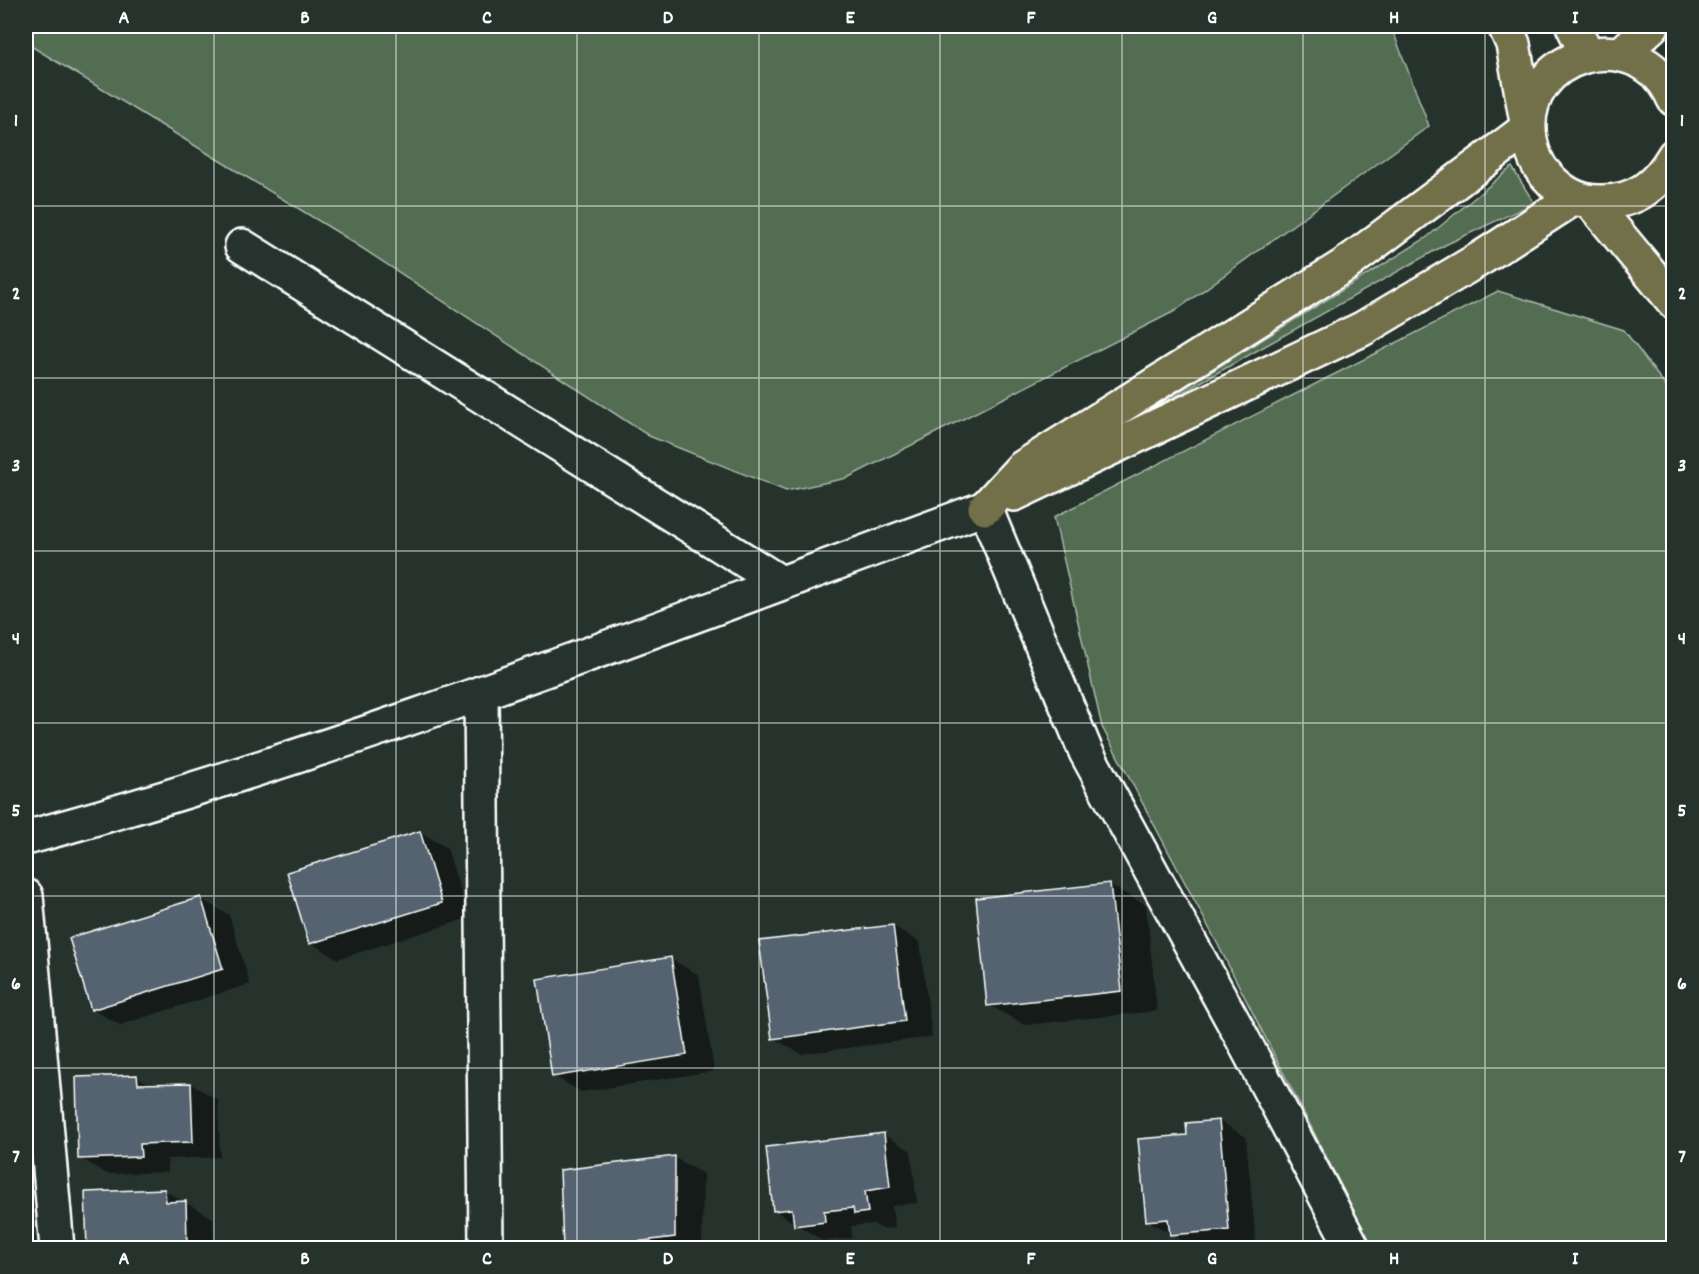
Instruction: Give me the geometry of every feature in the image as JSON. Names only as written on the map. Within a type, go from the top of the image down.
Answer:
[{"type":"main road","points":[[1505,26],[1513,44],[1532,150],[1541,170],[1556,186],[1583,200],[1674,302]]},
{"type":"main road","points":[[1621,54],[1652,26]]},
{"type":"main road","points":[[985,508],[1022,468],[1345,265],[1528,128],[1533,104],[1544,81],[1563,64],[1580,40],[1640,61],[1656,73],[1674,99]]},
{"type":"main road","points":[[985,508],[1362,329],[1583,200],[1618,202],[1642,193],[1662,176],[1674,156]]},
{"type":"street","points":[[242,246],[781,583]]},
{"type":"street","points":[[26,838],[132,809],[481,693],[985,508],[1086,752],[1240,1034],[1353,1248]]},
{"type":"street","points":[[481,693],[486,1248]]},
{"type":"street","points":[[26,896],[57,1248]]},
{"type":"green space","points":[[26,26],[1391,26],[1429,126],[1175,311],[847,478],[786,491],[649,436],[342,235],[26,43]]},
{"type":"green space","points":[[1512,167],[1534,203],[1445,245],[1135,419],[1426,238]]},
{"type":"green space","points":[[1498,291],[1624,330],[1673,396],[1673,1248],[1373,1248],[1215,939],[1102,727],[1054,517]]},
{"type":"building","points":[[420,831],[442,903],[309,944],[287,872]]},
{"type":"building","points":[[1110,883],[1122,991],[987,1006],[976,898]]},
{"type":"building","points":[[201,897],[223,969],[91,1010],[69,938]]},
{"type":"building","points":[[893,925],[905,1021],[772,1039],[759,941]]},
{"type":"building","points":[[671,957],[687,1055],[552,1077],[537,979]]},
{"type":"building","points":[[137,1075],[138,1084],[191,1083],[193,1142],[140,1144],[141,1157],[78,1159],[76,1077]]},
{"type":"building","points":[[1219,1120],[1229,1230],[1170,1235],[1168,1219],[1146,1221],[1138,1139],[1187,1135],[1186,1123]]},
{"type":"building","points":[[884,1133],[890,1187],[865,1191],[868,1212],[854,1214],[853,1208],[824,1211],[825,1222],[794,1226],[792,1209],[773,1211],[766,1147]]},
{"type":"building","points":[[675,1156],[675,1237],[587,1248],[563,1248],[560,1170]]},
{"type":"building","points":[[165,1189],[166,1202],[186,1201],[187,1242],[170,1243],[170,1248],[87,1248],[85,1192]]}]
